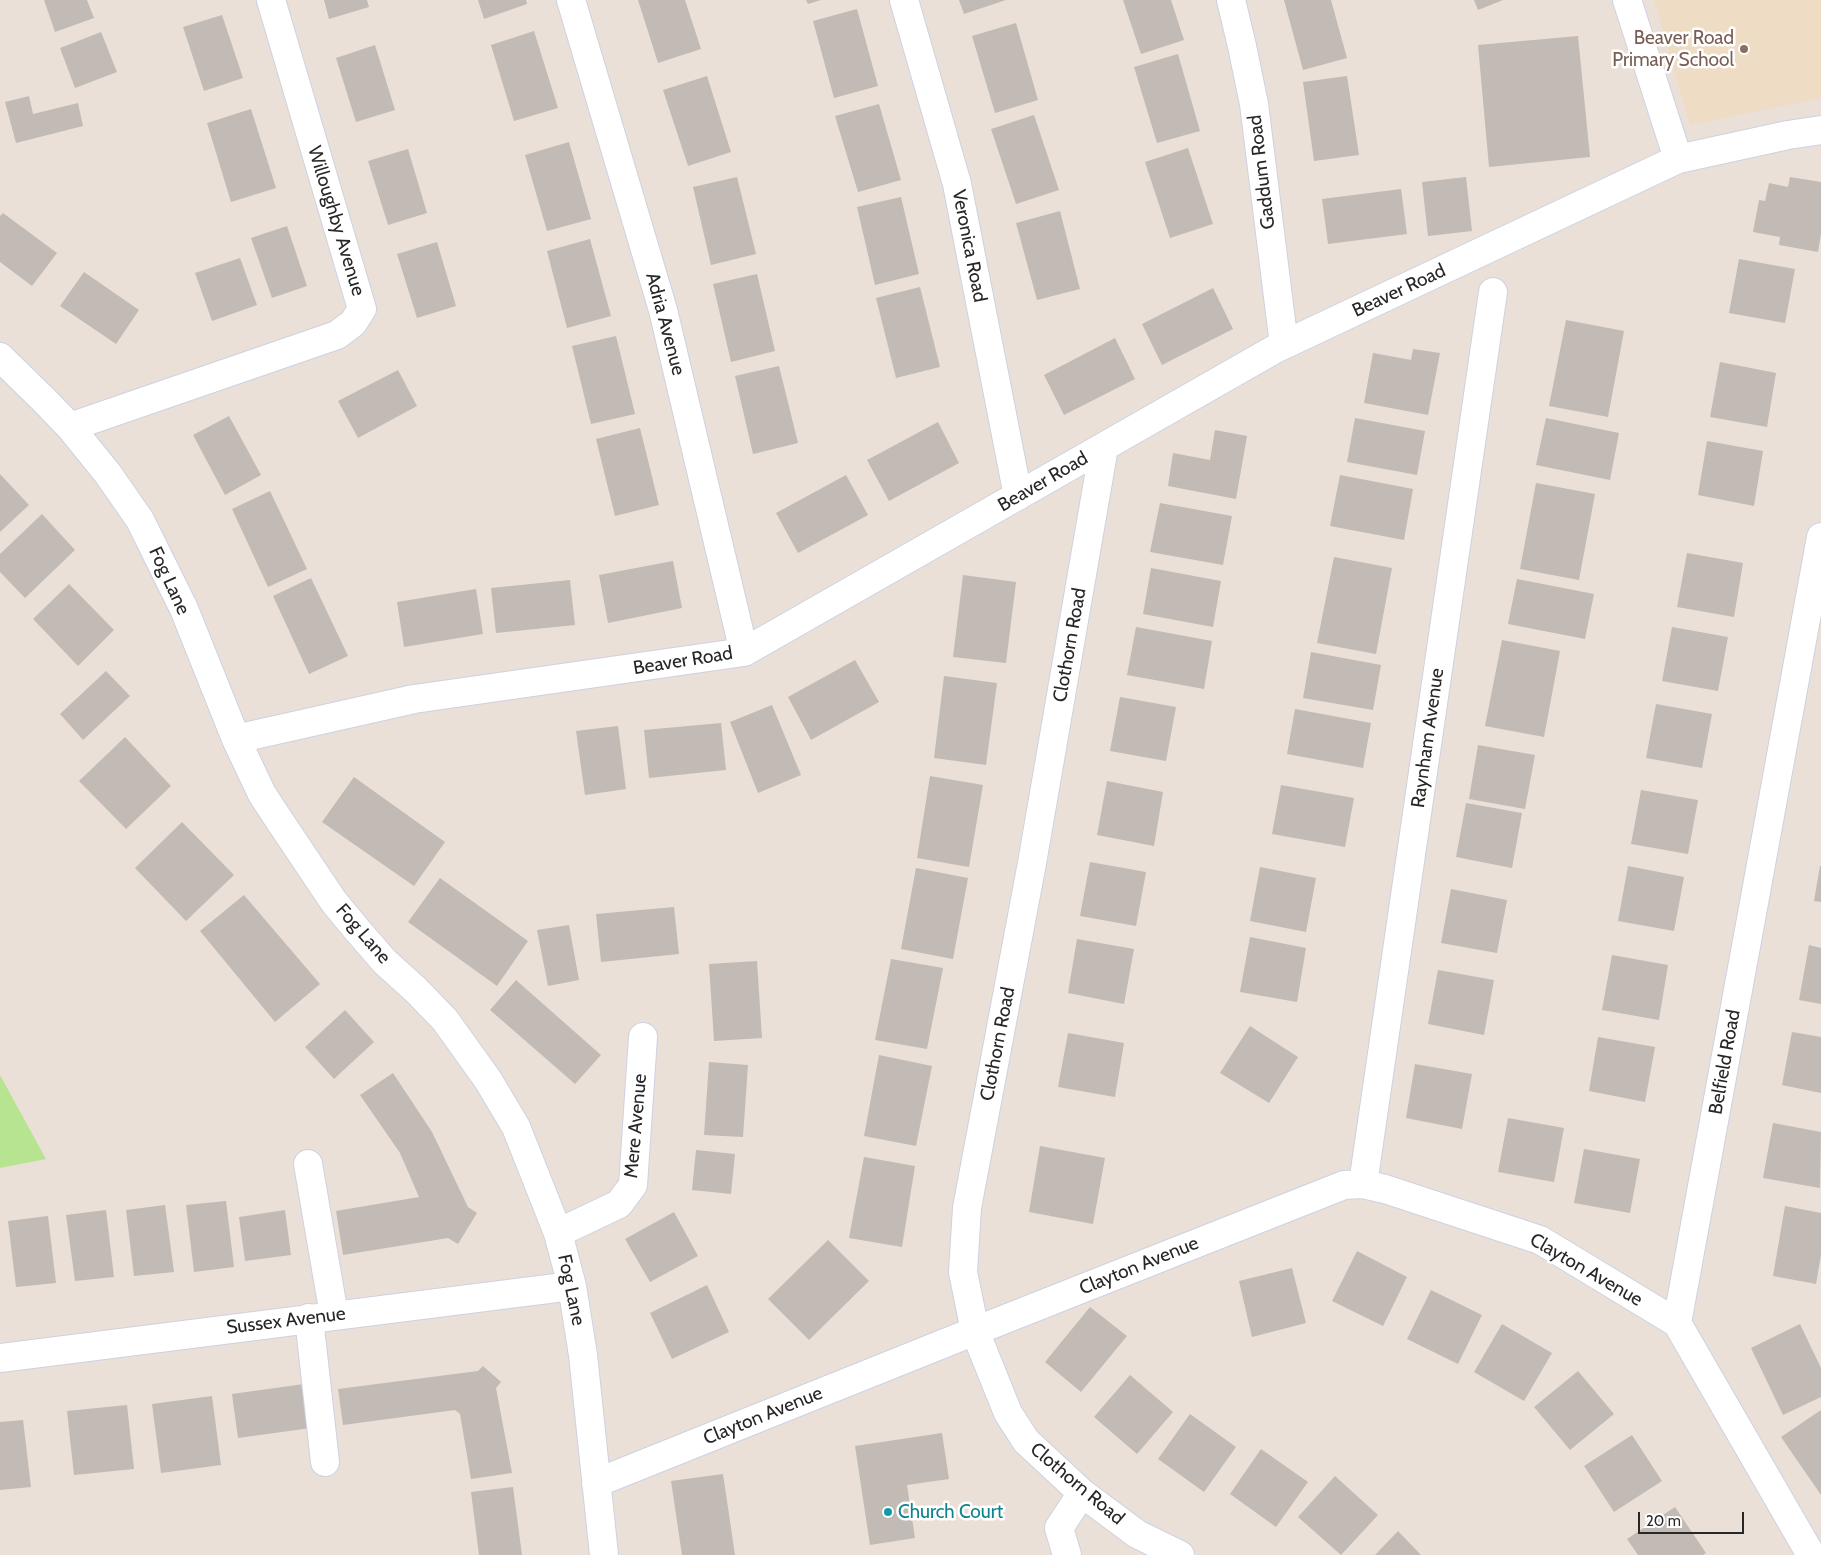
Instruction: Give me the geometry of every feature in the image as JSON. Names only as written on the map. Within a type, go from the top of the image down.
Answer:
[{"type":"street","name":"Willoughby Avenue","points":[[70,427],[337,335],[353,323],[362,309],[271,0]]},
{"type":"street","name":"Adria Avenue","points":[[571,0],[663,310],[744,652]]},
{"type":"street","name":"Veronica Road","points":[[904,0],[957,184],[1018,496]]},
{"type":"street","name":"Gaddum Road","points":[[1231,0],[1254,104],[1284,345]]},
{"type":"street","points":[[1627,0],[1678,159]]},
{"type":"street","name":"Beaver Road","points":[[236,739],[414,699],[744,652],[1284,345],[1678,159],[1788,135],[1821,130]]},
{"type":"street","name":"Raynham Avenue","points":[[1363,1184],[1493,292]]},
{"type":"street","name":"Fog Lane","points":[[0,358],[70,427],[108,474],[140,520],[184,610],[236,739],[262,794],[334,902],[385,962],[445,1020],[488,1080],[516,1127],[558,1233],[572,1286],[583,1355],[604,1555]]},
{"type":"street","name":"Clothorn Road","points":[[1104,447],[1032,863],[967,1208],[963,1272],[974,1330],[1008,1413],[1026,1441],[1082,1493],[1137,1534],[1180,1555]]},
{"type":"street","name":"Belfield Road","points":[[1677,1323],[1821,537]]},
{"type":"street","name":"Mere Avenue","points":[[558,1233],[619,1204],[633,1185],[643,1037]]},
{"type":"street","points":[[308,1164],[322,1317],[324,1462]]},
{"type":"street","name":"Clayton Avenue","points":[[596,1483],[974,1330],[1344,1185],[1363,1184],[1385,1189],[1540,1240],[1677,1323]]},
{"type":"street","name":"Sussex Avenue","points":[[0,1358],[572,1286]]},
{"type":"street","points":[[1677,1323],[1811,1555]]},
{"type":"street","points":[[1067,1555],[1059,1528],[1082,1493]]},
{"type":"shaded area","name":"Beaver Road Primary School","points":[[1654,0],[1821,0],[1821,98],[1690,125]]},
{"type":"green space","points":[[0,1075],[46,1159],[0,1168]]},
{"type":"building","points":[[44,0],[87,0],[94,18],[55,32]]},
{"type":"building","points":[[324,0],[367,0],[369,7],[329,19]]},
{"type":"building","points":[[478,0],[526,0],[527,4],[484,19]]},
{"type":"building","points":[[638,0],[685,0],[701,49],[658,63]]},
{"type":"building","points":[[806,0],[821,0],[808,4]]},
{"type":"building","points":[[959,0],[1006,0],[964,14]]},
{"type":"building","points":[[1123,0],[1171,0],[1184,40],[1141,54]]},
{"type":"building","points":[[1284,0],[1331,0],[1347,58],[1303,70]]},
{"type":"building","points":[[1474,0],[1503,0],[1478,10]]},
{"type":"building","points":[[857,9],[878,86],[834,98],[813,21]]},
{"type":"building","points":[[222,15],[243,78],[204,91],[183,27]]},
{"type":"building","points":[[1016,23],[1038,100],[995,113],[972,36]]},
{"type":"building","points":[[534,31],[558,108],[514,121],[491,45]]},
{"type":"building","points":[[101,32],[117,72],[75,88],[60,48]]},
{"type":"building","points":[[1578,36],[1590,157],[1489,167],[1478,45]]},
{"type":"building","points":[[375,45],[395,110],[356,122],[336,58]]},
{"type":"building","points":[[1178,54],[1200,131],[1157,143],[1134,67]]},
{"type":"building","points":[[707,76],[731,152],[688,166],[663,90]]},
{"type":"building","points":[[1347,76],[1359,155],[1314,161],[1303,82]]},
{"type":"building","points":[[29,96],[33,114],[78,103],[83,126],[16,143],[5,102]]},
{"type":"building","points":[[879,104],[901,180],[858,192],[835,116]]},
{"type":"building","points":[[251,109],[276,188],[231,202],[207,123]]},
{"type":"building","points":[[1034,115],[1059,190],[1016,204],[991,129]]},
{"type":"building","points":[[569,142],[591,219],[547,231],[525,155]]},
{"type":"building","points":[[1188,148],[1213,224],[1170,238],[1145,162]]},
{"type":"building","points":[[408,149],[427,213],[388,225],[368,161]]},
{"type":"building","points":[[737,177],[756,254],[711,265],[693,187]]},
{"type":"building","points":[[1466,177],[1472,231],[1428,236],[1422,182]]},
{"type":"building","points":[[1790,177],[1821,182],[1821,234],[1818,252],[1779,245],[1780,237],[1753,232],[1759,200],[1765,201],[1769,183],[1788,187]]},
{"type":"building","points":[[1401,189],[1407,234],[1328,244],[1322,199]]},
{"type":"building","points":[[901,197],[919,274],[875,285],[857,207]]},
{"type":"building","points":[[1060,211],[1080,289],[1037,300],[1016,223]]},
{"type":"building","points":[[3,213],[57,253],[32,286],[0,262],[0,216]]},
{"type":"building","points":[[287,226],[307,286],[272,298],[251,238]]},
{"type":"building","points":[[590,239],[611,316],[567,328],[547,251]]},
{"type":"building","points":[[437,242],[456,306],[417,318],[397,254]]},
{"type":"building","points":[[240,258],[257,305],[212,321],[195,273]]},
{"type":"building","points":[[1739,259],[1795,269],[1785,323],[1729,313]]},
{"type":"building","points":[[84,272],[139,310],[116,344],[60,306]]},
{"type":"building","points":[[757,274],[775,351],[731,362],[713,284]]},
{"type":"building","points":[[920,287],[940,367],[896,378],[876,298]]},
{"type":"building","points":[[1213,288],[1233,329],[1162,365],[1142,324]]},
{"type":"building","points":[[1566,320],[1624,331],[1608,417],[1549,406]]},
{"type":"building","points":[[616,336],[635,414],[591,424],[572,346]]},
{"type":"building","points":[[1115,338],[1135,379],[1064,415],[1044,375]]},
{"type":"building","points":[[1413,349],[1440,353],[1428,415],[1364,403],[1373,353],[1411,360]]},
{"type":"building","points":[[1720,362],[1776,373],[1767,427],[1710,417]]},
{"type":"building","points":[[779,366],[798,443],[753,454],[735,376]]},
{"type":"building","points":[[398,370],[417,406],[358,438],[338,401]]},
{"type":"building","points":[[229,416],[261,475],[225,495],[193,435]]},
{"type":"building","points":[[1355,418],[1425,431],[1417,475],[1347,462]]},
{"type":"building","points":[[1546,418],[1619,433],[1610,480],[1536,465]]},
{"type":"building","points":[[938,422],[959,463],[889,501],[867,460]]},
{"type":"building","points":[[640,428],[659,505],[615,516],[596,439]]},
{"type":"building","points":[[1215,430],[1247,436],[1236,499],[1168,486],[1173,453],[1210,460]]},
{"type":"building","points":[[1707,441],[1763,451],[1754,506],[1698,495]]},
{"type":"building","points":[[0,474],[29,505],[0,532]]},
{"type":"building","points":[[846,475],[868,515],[798,553],[776,513]]},
{"type":"building","points":[[1340,475],[1413,489],[1404,540],[1330,526]]},
{"type":"building","points":[[1536,483],[1595,494],[1579,580],[1520,569]]},
{"type":"building","points":[[270,491],[307,569],[268,587],[232,509]]},
{"type":"building","points":[[1160,503],[1232,516],[1223,565],[1150,552]]},
{"type":"building","points":[[42,514],[75,550],[25,598],[0,572],[0,554]]},
{"type":"building","points":[[1687,553],[1743,563],[1734,617],[1677,607]]},
{"type":"building","points":[[1334,557],[1392,568],[1376,654],[1317,643]]},
{"type":"building","points":[[673,561],[682,608],[608,623],[599,575]]},
{"type":"building","points":[[1151,568],[1221,581],[1213,627],[1143,614]]},
{"type":"building","points":[[963,575],[1016,582],[1006,663],[953,657]]},
{"type":"building","points":[[311,578],[348,656],[309,674],[273,596]]},
{"type":"building","points":[[1517,579],[1594,594],[1585,639],[1508,624]]},
{"type":"building","points":[[570,580],[575,625],[496,633],[491,588]]},
{"type":"building","points":[[69,584],[114,630],[78,666],[33,619]]},
{"type":"building","points":[[476,589],[483,634],[404,647],[397,602]]},
{"type":"building","points":[[1136,627],[1212,641],[1204,689],[1127,675]]},
{"type":"building","points":[[1672,627],[1728,637],[1718,691],[1662,681]]},
{"type":"building","points":[[1502,640],[1560,651],[1544,737],[1485,726]]},
{"type":"building","points":[[1311,652],[1381,665],[1373,710],[1303,698]]},
{"type":"building","points":[[855,660],[879,702],[811,740],[788,697]]},
{"type":"building","points":[[106,671],[130,696],[83,740],[60,714]]},
{"type":"building","points":[[944,676],[997,683],[986,765],[934,758]]},
{"type":"building","points":[[1120,697],[1176,707],[1166,761],[1110,751]]},
{"type":"building","points":[[1656,704],[1712,714],[1702,768],[1646,758]]},
{"type":"building","points":[[772,705],[801,775],[758,793],[730,722]]},
{"type":"building","points":[[1295,709],[1371,723],[1363,768],[1287,754]]},
{"type":"building","points":[[721,723],[726,770],[649,778],[644,730]]},
{"type":"building","points":[[618,726],[626,789],[585,795],[576,731]]},
{"type":"building","points":[[125,737],[171,786],[126,829],[79,781]]},
{"type":"building","points":[[1478,745],[1535,755],[1525,809],[1469,799]]},
{"type":"building","points":[[930,776],[983,785],[969,867],[917,858]]},
{"type":"building","points":[[354,777],[445,842],[414,886],[322,822]]},
{"type":"building","points":[[1107,781],[1163,792],[1154,846],[1097,835]]},
{"type":"building","points":[[1281,785],[1354,798],[1345,847],[1272,834]]},
{"type":"building","points":[[1641,790],[1698,800],[1688,854],[1631,844]]},
{"type":"building","points":[[1466,803],[1522,813],[1512,868],[1456,857]]},
{"type":"building","points":[[182,822],[234,875],[186,921],[135,868]]},
{"type":"building","points":[[1090,862],[1146,872],[1136,926],[1080,916]]},
{"type":"building","points":[[1628,866],[1684,877],[1674,931],[1618,921]]},
{"type":"building","points":[[1821,866],[1821,902],[1814,901]]},
{"type":"building","points":[[1260,867],[1316,878],[1306,932],[1250,921]]},
{"type":"building","points":[[916,868],[968,878],[953,959],[901,949]]},
{"type":"building","points":[[440,878],[528,941],[497,986],[408,922]]},
{"type":"building","points":[[1451,889],[1507,900],[1497,953],[1441,943]]},
{"type":"building","points":[[244,895],[320,984],[275,1022],[200,931]]},
{"type":"building","points":[[674,907],[679,954],[601,962],[596,914]]},
{"type":"building","points":[[569,925],[579,980],[548,986],[537,930]]},
{"type":"building","points":[[1250,937],[1306,948],[1297,1002],[1240,992]]},
{"type":"building","points":[[1077,939],[1134,949],[1124,1004],[1068,993]]},
{"type":"building","points":[[1809,945],[1821,948],[1821,1004],[1799,1000]]},
{"type":"building","points":[[1612,955],[1668,965],[1659,1020],[1602,1010]]},
{"type":"building","points":[[891,959],[943,968],[927,1049],[875,1040]]},
{"type":"building","points":[[757,961],[762,1038],[714,1041],[709,964]]},
{"type":"building","points":[[1438,970],[1494,980],[1484,1035],[1428,1024]]},
{"type":"building","points":[[516,980],[601,1055],[575,1084],[490,1010]]},
{"type":"building","points":[[345,1010],[374,1042],[334,1079],[305,1047]]},
{"type":"building","points":[[1250,1026],[1298,1057],[1269,1103],[1220,1073]]},
{"type":"building","points":[[1792,1032],[1821,1037],[1821,1093],[1782,1085]]},
{"type":"building","points":[[1068,1033],[1124,1043],[1115,1097],[1058,1087]]},
{"type":"building","points":[[1598,1037],[1655,1047],[1645,1102],[1589,1091]]},
{"type":"building","points":[[879,1055],[932,1066],[916,1146],[864,1136]]},
{"type":"building","points":[[709,1062],[748,1065],[743,1137],[704,1135]]},
{"type":"building","points":[[1415,1064],[1472,1074],[1462,1129],[1406,1118]]},
{"type":"building","points":[[393,1073],[432,1132],[468,1207],[477,1213],[458,1244],[448,1238],[343,1255],[336,1211],[419,1197],[400,1153],[360,1095]]},
{"type":"building","points":[[1508,1118],[1564,1128],[1554,1182],[1498,1172]]},
{"type":"building","points":[[1773,1123],[1821,1132],[1820,1188],[1763,1178]]},
{"type":"building","points":[[1040,1146],[1105,1158],[1093,1224],[1029,1212]]},
{"type":"building","points":[[1584,1149],[1640,1159],[1630,1213],[1574,1203]]},
{"type":"building","points":[[696,1150],[735,1154],[731,1194],[692,1190]]},
{"type":"building","points":[[864,1157],[915,1166],[902,1247],[849,1238]]},
{"type":"building","points":[[226,1201],[234,1267],[194,1272],[186,1205]]},
{"type":"building","points":[[165,1205],[174,1272],[134,1276],[126,1210]]},
{"type":"building","points":[[1785,1206],[1821,1213],[1821,1255],[1816,1284],[1773,1276]]},
{"type":"building","points":[[106,1210],[114,1277],[75,1281],[66,1215]]},
{"type":"building","points":[[285,1210],[291,1255],[245,1261],[239,1217]]},
{"type":"building","points":[[674,1212],[698,1256],[650,1282],[625,1239]]},
{"type":"building","points":[[48,1216],[56,1283],[16,1287],[8,1221]]},
{"type":"building","points":[[828,1240],[869,1281],[809,1340],[768,1299]]},
{"type":"building","points":[[1357,1251],[1407,1277],[1383,1326],[1332,1301]]},
{"type":"building","points":[[1292,1268],[1306,1323],[1252,1337],[1239,1281]]},
{"type":"building","points":[[707,1285],[729,1332],[672,1359],[650,1313]]},
{"type":"building","points":[[1431,1290],[1482,1315],[1458,1364],[1407,1339]]},
{"type":"building","points":[[1090,1307],[1127,1336],[1081,1392],[1045,1362]]},
{"type":"building","points":[[1502,1324],[1552,1353],[1524,1401],[1474,1372]]},
{"type":"building","points":[[1800,1324],[1821,1368],[1821,1397],[1783,1415],[1751,1348]]},
{"type":"building","points":[[483,1366],[501,1382],[496,1388],[512,1473],[471,1479],[460,1414],[455,1410],[343,1425],[338,1389],[478,1371]]},
{"type":"building","points":[[1578,1371],[1614,1414],[1570,1450],[1534,1407]]},
{"type":"building","points":[[1130,1375],[1173,1412],[1137,1454],[1094,1417]]},
{"type":"building","points":[[304,1384],[311,1428],[238,1438],[232,1394]]},
{"type":"building","points":[[212,1396],[221,1465],[161,1473],[152,1404]]},
{"type":"building","points":[[127,1405],[134,1469],[74,1475],[67,1411]]},
{"type":"building","points":[[1821,1410],[1821,1495],[1781,1437]]},
{"type":"building","points":[[1190,1414],[1236,1447],[1204,1492],[1158,1459]]},
{"type":"building","points":[[23,1420],[31,1487],[0,1490],[0,1422]]},
{"type":"building","name":"Church Court","points":[[942,1433],[949,1479],[907,1485],[915,1538],[870,1545],[855,1446]]},
{"type":"building","points":[[1632,1435],[1662,1481],[1614,1512],[1584,1466]]},
{"type":"building","points":[[1261,1449],[1308,1482],[1276,1527],[1230,1494]]},
{"type":"building","points":[[723,1474],[735,1555],[682,1555],[671,1481]]},
{"type":"building","points":[[1335,1476],[1378,1515],[1341,1555],[1298,1517]]},
{"type":"building","points":[[513,1487],[522,1555],[479,1555],[471,1492]]},
{"type":"building","points":[[1675,1507],[1706,1553],[1703,1555],[1638,1555],[1627,1539]]},
{"type":"building","points":[[1398,1531],[1421,1555],[1375,1555]]},
{"type":"place","name":"Beaver Road Primary School","points":[[1744,49]]},
{"type":"place","name":"Church Court","points":[[888,1512]]}]
